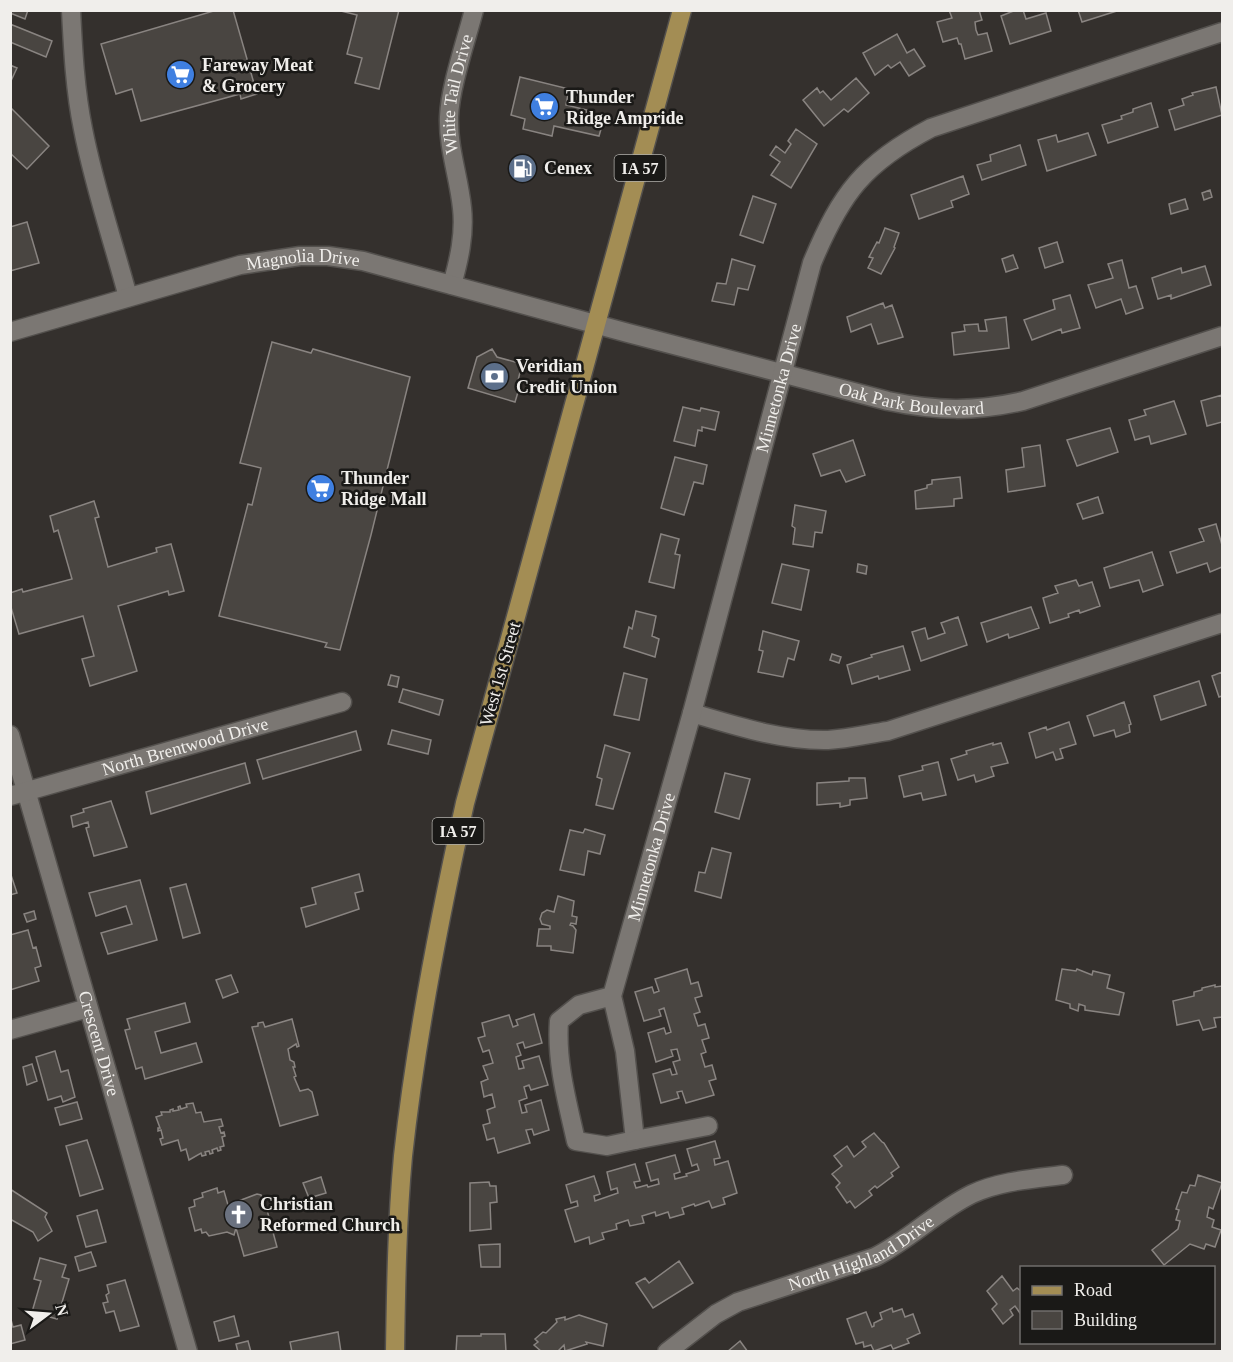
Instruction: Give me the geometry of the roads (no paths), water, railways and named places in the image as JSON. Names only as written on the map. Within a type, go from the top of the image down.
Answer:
[{"type":"main road","name":"West 1st Street","points":[[395,1352],[403,1159],[419,1030],[442,905],[465,802],[682,10]]},
{"type":"street","points":[[71,10],[73,64],[83,129],[100,201],[128,297]]},
{"type":"street","name":"White Tail Drive","points":[[452,285],[459,261],[463,211],[452,158],[449,115],[452,94],[474,10]]},
{"type":"street","name":"Minnetonka Drive","points":[[613,991],[692,713],[812,263],[825,234],[855,183],[871,166],[888,153],[931,128],[1222,32]]},
{"type":"street","name":"Magnolia Drive","points":[[10,332],[240,264],[300,256],[328,256],[363,261],[597,325]]},
{"type":"street","name":"Oak Park Boulevard","points":[[597,325],[918,408],[948,410],[974,409],[1023,401],[1222,336]]},
{"type":"street","points":[[692,713],[743,728],[797,738],[828,740],[888,731],[1222,623]]},
{"type":"street","name":"North Brentwood Drive","points":[[19,794],[342,702]]},
{"type":"street","name":"Crescent Drive","points":[[10,735],[19,794],[88,1008],[188,1352]]},
{"type":"street","points":[[635,1140],[625,1051],[613,991],[579,1005],[559,1021],[557,1044],[576,1141],[607,1146],[708,1126]]},
{"type":"street","points":[[10,1030],[88,1008]]},
{"type":"street","name":"North Highland Drive","points":[[667,1352],[716,1314],[738,1302],[874,1257],[895,1247],[971,1194],[999,1185],[1063,1175]]},
{"type":"place","name":"Fareway Meat & Grocery","points":[[181,75]]},
{"type":"place","name":"Thunder Ridge Ampride","points":[[545,107]]},
{"type":"place","name":"Cenex","points":[[523,168]]},
{"type":"place","name":"Veridian Credit Union","points":[[495,376]]},
{"type":"place","name":"Thunder Ridge Mall","points":[[320,488]]},
{"type":"place","name":"Christian Reformed Church","points":[[239,1214]]}]
